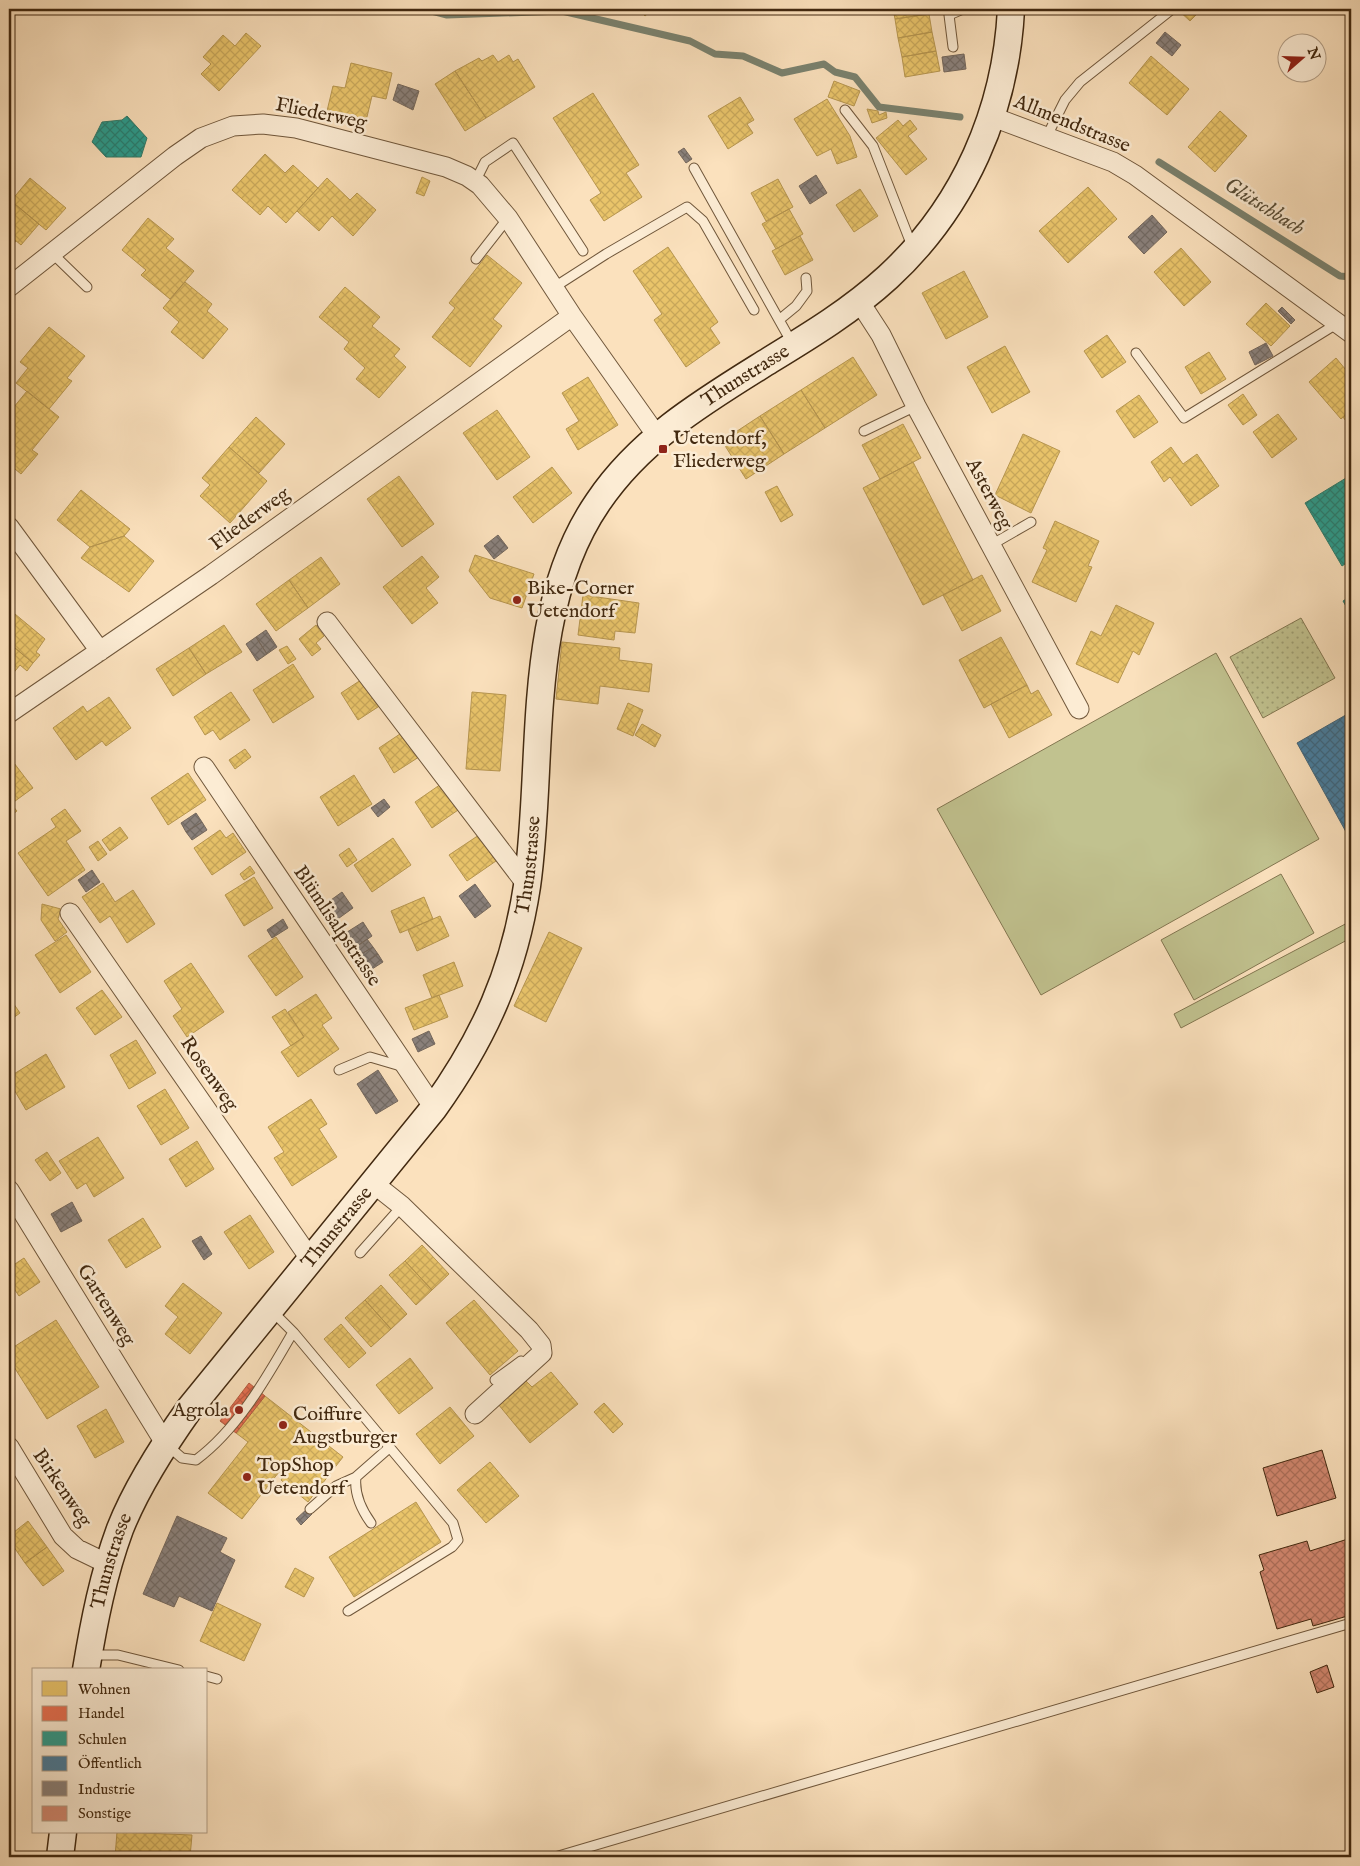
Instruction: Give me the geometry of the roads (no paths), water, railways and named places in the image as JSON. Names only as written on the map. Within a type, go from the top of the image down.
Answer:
[{"type":"main road","name":"Thunstrasse","points":[[87,1662],[108,1564],[124,1520],[165,1443],[190,1408],[434,1108],[468,1059],[494,1008],[514,949],[527,885],[544,668],[561,575],[572,547],[597,503],[616,478],[657,436],[698,405],[794,346],[859,301],[888,278],[941,217],[963,183],[993,117],[1007,51],[1011,9]]},
{"type":"main road","points":[[60,1857],[64,1834]]},
{"type":"street","name":"Allmendstrasse","points":[[993,117],[1113,162],[1135,175],[1345,328]]},
{"type":"street","name":"Fliederweg","points":[[9,288],[174,156],[202,138],[234,126],[263,124],[296,128],[429,162],[467,176],[475,182],[492,198],[508,218],[572,316],[657,436]]},
{"type":"street","name":"Asterweg","points":[[859,301],[881,335],[916,406],[1079,709]]},
{"type":"street","name":"Fliederweg","points":[[9,713],[203,580],[572,316]]},
{"type":"street","points":[[9,527],[100,651]]},
{"type":"street","points":[[328,622],[527,885]]},
{"type":"street","name":"Blümlisalpstrasse","points":[[204,767],[404,1067],[434,1108]]},
{"type":"street","name":"Rosenweg","points":[[70,913],[311,1260]]},
{"type":"street","points":[[373,1183],[402,1206],[529,1330],[541,1345],[542,1353],[474,1414]]},
{"type":"street","name":"Gartenweg","points":[[9,1190],[165,1443]]},
{"type":"street","name":"Birkenweg","points":[[9,1447],[63,1536],[77,1549],[108,1564]]},
{"type":"lane","points":[[953,47],[949,15],[963,9]]},
{"type":"lane","points":[[1046,138],[1065,100],[1080,82],[1171,10]]},
{"type":"lane","points":[[845,110],[873,146],[914,250]]},
{"type":"lane","points":[[475,182],[485,162],[513,144],[583,251]]},
{"type":"lane","points":[[694,168],[794,346]]},
{"type":"lane","points":[[553,288],[606,254],[687,207],[703,220],[754,310]]},
{"type":"lane","points":[[476,258],[508,218]]},
{"type":"lane","points":[[52,253],[87,287]]},
{"type":"lane","points":[[779,320],[796,306],[807,290],[806,278]]},
{"type":"lane","points":[[1136,353],[1184,418],[1345,328]]},
{"type":"lane","points":[[864,431],[916,406]]},
{"type":"lane","points":[[991,545],[1032,522]]},
{"type":"lane","points":[[339,1070],[370,1057],[404,1067]]},
{"type":"lane","points":[[360,1253],[402,1206]]},
{"type":"lane","points":[[270,1309],[293,1332],[452,1523],[458,1540],[452,1547],[348,1612]]},
{"type":"lane","points":[[165,1443],[182,1458],[196,1460],[217,1444],[257,1390],[293,1332]]},
{"type":"lane","points":[[495,1380],[541,1345]]},
{"type":"lane","points":[[310,1509],[336,1486],[356,1477],[389,1448]]},
{"type":"lane","points":[[356,1477],[355,1486],[362,1510],[371,1523]]},
{"type":"lane","points":[[555,1857],[1351,1623]]},
{"type":"lane","points":[[87,1662],[118,1655],[171,1668]]},
{"type":"lane","points":[[208,1677],[217,1679]]},
{"type":"waterway","name":"Glütschbach","points":[[424,9],[447,15],[562,11],[690,41],[715,54],[743,56],[782,73],[824,64],[835,72],[855,77],[879,107],[960,117]]},
{"type":"waterway","name":"Glütschbach","points":[[1159,162],[1340,276],[1351,277]]},
{"type":"place","name":"Uetendorf, Fliederweg","points":[[663,449]]},
{"type":"place","name":"Bike-Corner Uetendorf","points":[[517,600]]},
{"type":"place","name":"Agrola","points":[[239,1410]]},
{"type":"place","name":"Coiffure Augstburger","points":[[283,1425]]},
{"type":"place","name":"TopShop Uetendorf","points":[[247,1477]]}]
